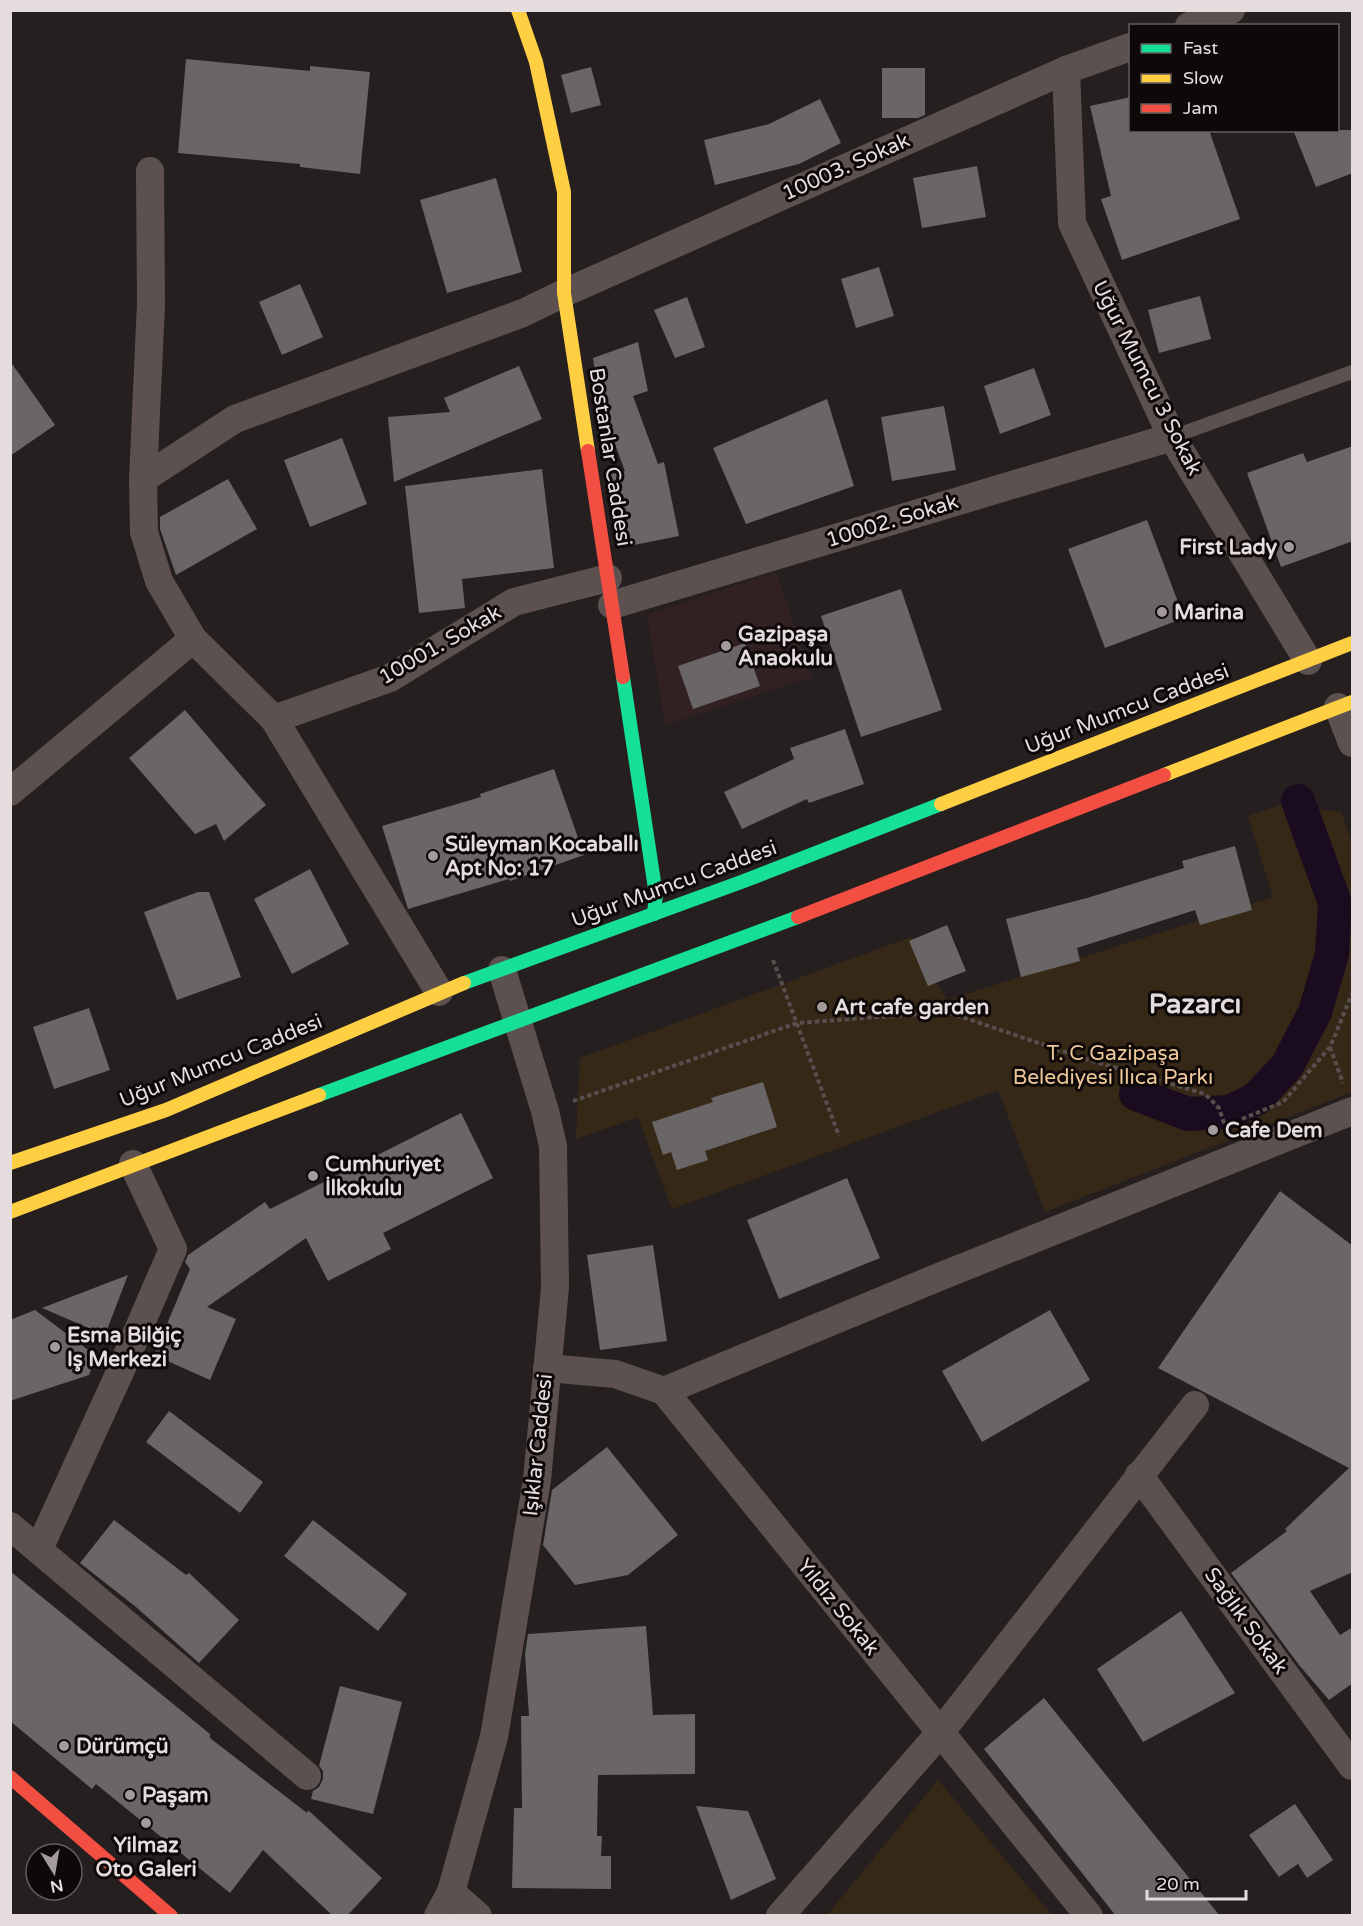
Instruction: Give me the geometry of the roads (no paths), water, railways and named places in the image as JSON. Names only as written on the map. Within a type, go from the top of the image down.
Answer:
[{"type":"main road","name":"Bostanlar Caddesi","points":[[518,10],[536,62],[564,192],[564,293],[656,895],[654,914]]},
{"type":"main road","name":"Uğur Mumcu Caddesi","points":[[10,1163],[166,1110],[439,992],[755,876],[1353,643]]},
{"type":"main road","points":[[10,1212],[133,1164],[761,931],[1345,704]]},
{"type":"main road","points":[[10,1777],[171,1916]]},
{"type":"street","points":[[1194,24],[1231,10]]},
{"type":"street","name":"10003. Sokak","points":[[143,479],[235,419],[523,313],[1066,70],[1129,48]]},
{"type":"street","name":"Uğur Mumcu 3 Sokak","points":[[1066,70],[1072,223],[1172,437],[1308,661]]},
{"type":"street","points":[[150,171],[151,304],[143,479],[144,532],[159,582],[193,639],[274,719],[439,992]]},
{"type":"street","name":"10002. Sokak","points":[[610,591],[1172,437]]},
{"type":"street","name":"10001. Sokak","points":[[274,719],[390,678],[513,602],[610,591]]},
{"type":"street","points":[[10,792],[193,639]]},
{"type":"street","points":[[1345,704],[1353,742]]},
{"type":"street","name":"Işıklar Caddesi","points":[[445,1904],[495,1737],[537,1480],[555,1276],[554,1146],[502,970]]},
{"type":"street","points":[[547,1368],[615,1374],[664,1391],[934,1279],[1349,1100]]},
{"type":"street","points":[[39,1549],[173,1249],[133,1164]]},
{"type":"street","name":"Yıldız Sokak","points":[[664,1391],[1089,1916]]},
{"type":"street","points":[[780,1916],[940,1733],[1195,1405]]},
{"type":"street","name":"Sağlık Sokak","points":[[1139,1475],[1353,1766]]},
{"type":"street","points":[[10,1526],[307,1776]]},
{"type":"street","points":[[445,1904],[478,1916]]},
{"type":"lane","points":[[1172,437],[1353,372]]},
{"type":"waterway","points":[[1136,1094],[1188,1114],[1229,1112],[1256,1099],[1287,1066],[1315,1012],[1332,954],[1335,903],[1298,801]]},
{"type":"place","name":"First Lady","points":[[1289,547]]},
{"type":"place","name":"Marina","points":[[1162,612]]},
{"type":"place","name":"Gazipaşa Anaokulu","points":[[726,646]]},
{"type":"place","name":"Süleyman Kocaballı Apt No: 17","points":[[433,856]]},
{"type":"place","name":"Art cafe garden","points":[[822,1007]]},
{"type":"place","name":"Cafe Dem","points":[[1213,1130]]},
{"type":"place","name":"Cumhuriyet İlkokulu","points":[[313,1176]]},
{"type":"place","name":"Esma Bilğiç Iş Merkezi","points":[[55,1347]]},
{"type":"place","name":"Dürümçü","points":[[64,1746]]},
{"type":"place","name":"Paşam","points":[[130,1795]]},
{"type":"place","name":"Yilmaz Oto Galeri","points":[[146,1823]]},
{"type":"district","name":"Pazarcı","points":[[1195,1004]]},
{"type":"park label","name":"T. C Gazipaşa Belediyesi Ilıca Parkı","points":[[1113,1065]]}]
